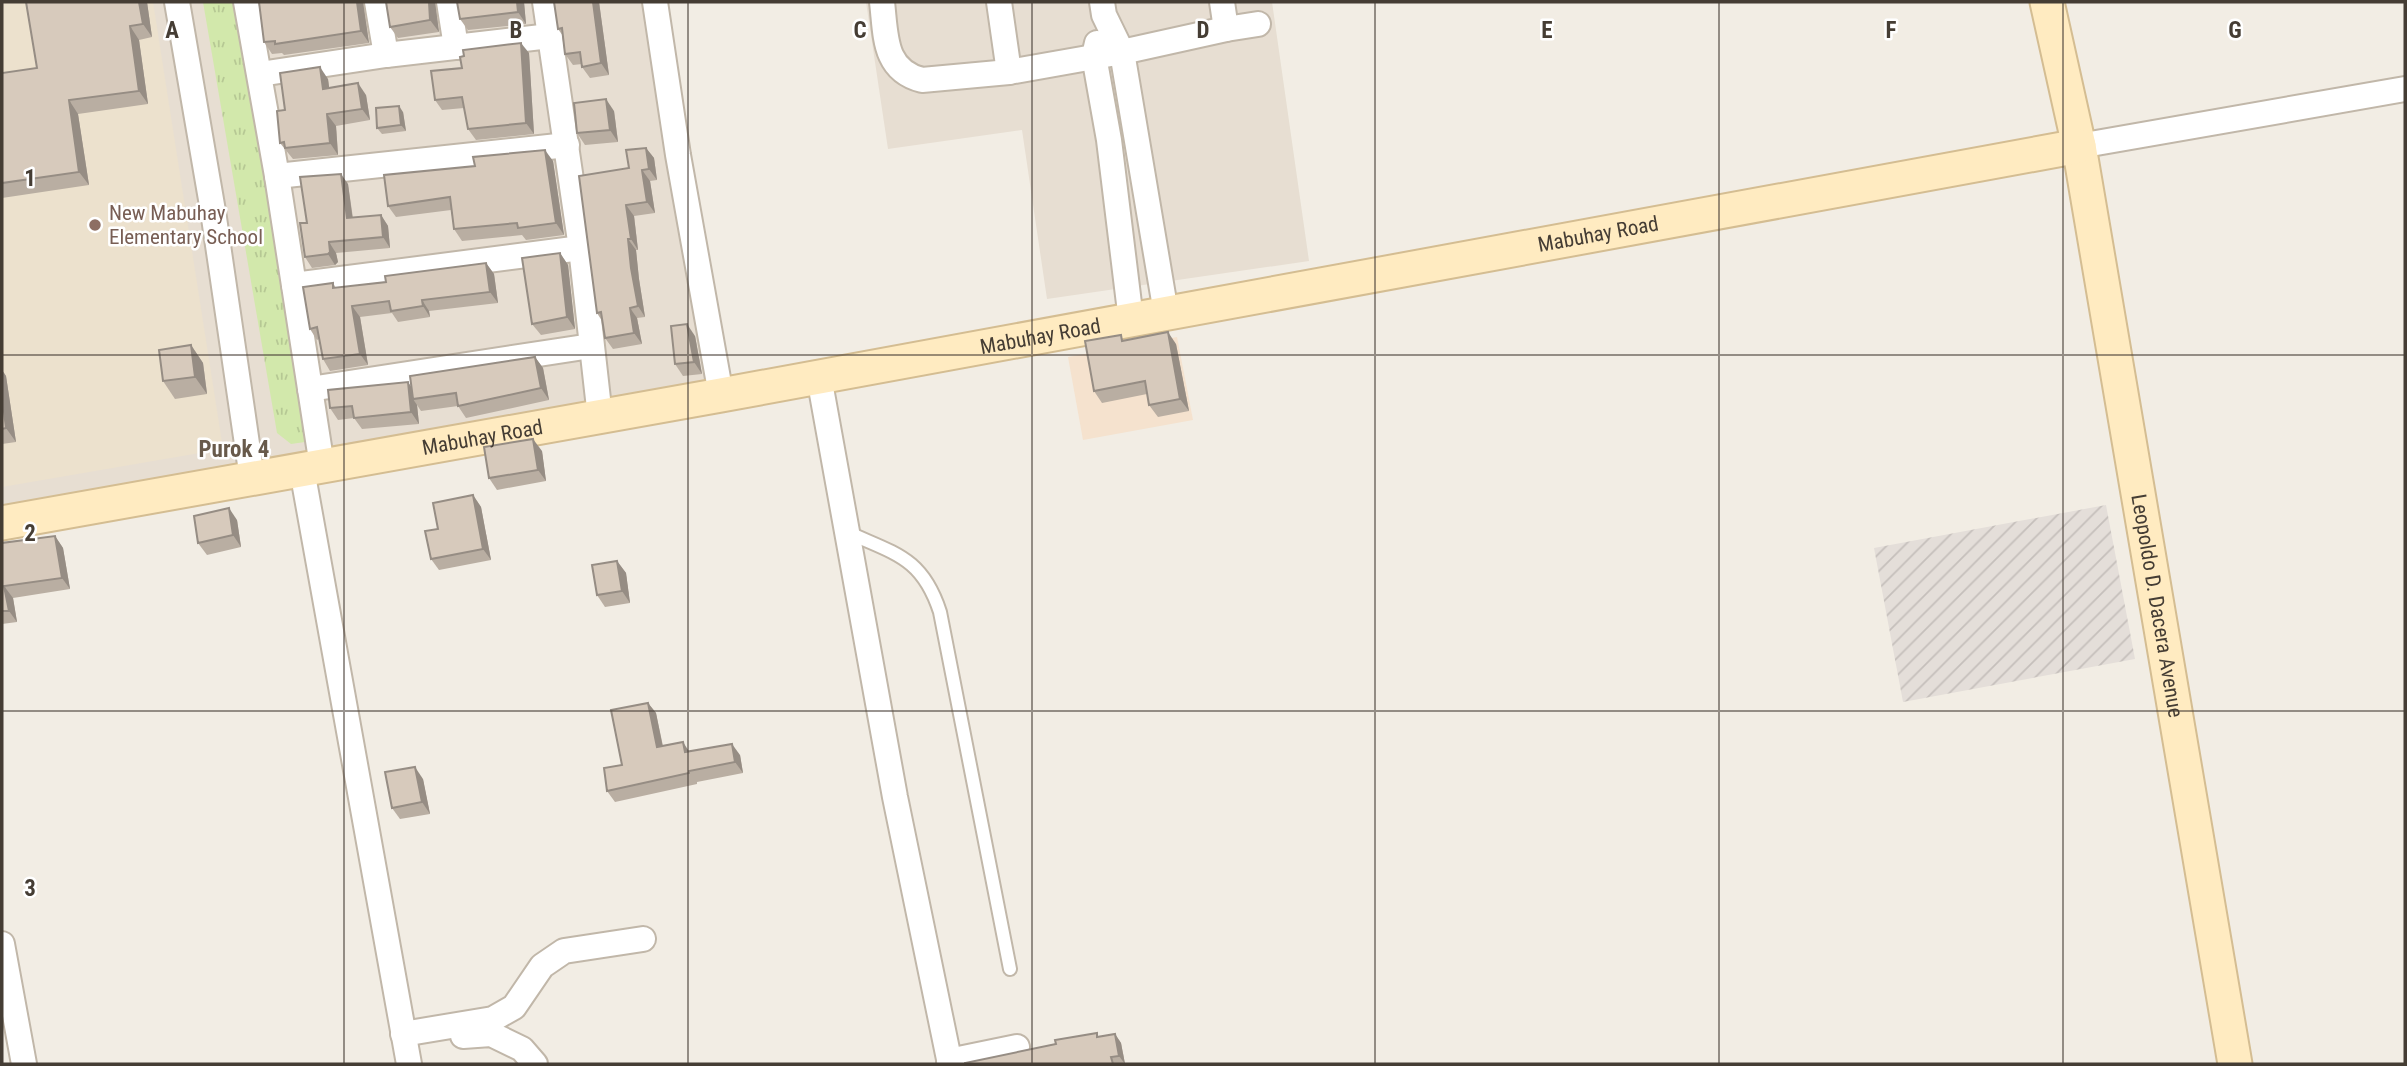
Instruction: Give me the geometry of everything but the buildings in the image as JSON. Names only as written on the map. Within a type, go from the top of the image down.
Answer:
[{"type":"street","points":[[177,2],[213,211],[252,478]]},
{"type":"street","points":[[246,2],[277,176],[310,389],[312,468],[406,1047]]},
{"type":"street","points":[[377,2],[386,55]]},
{"type":"street","points":[[449,2],[456,47]]},
{"type":"street","points":[[545,2],[581,248],[600,417]]},
{"type":"street","points":[[655,2],[677,155],[721,395]]},
{"type":"street","points":[[882,2],[888,48],[894,62],[908,77],[922,80],[1009,72],[1258,24]]},
{"type":"street","points":[[999,2],[1009,72]]},
{"type":"street","points":[[1222,2],[1226,29]]},
{"type":"street","name":"Leopoldo D. Dacera Avenue","points":[[2047,2],[2078,146],[2235,1064]]},
{"type":"street","points":[[1103,8],[1122,52],[1166,313]]},
{"type":"street","points":[[1103,8],[1094,56],[1109,140],[1131,320]]},
{"type":"street","points":[[260,74],[386,55],[550,36]]},
{"type":"street","points":[[2078,146],[2405,89]]},
{"type":"street","points":[[1109,140],[1137,137]]},
{"type":"street","points":[[277,176],[567,145]]},
{"type":"street","name":"Mabuhay Road","points":[[2,523],[600,417],[2078,146]]},
{"type":"street","points":[[294,285],[581,248]]},
{"type":"street","points":[[310,389],[591,346]]},
{"type":"street","points":[[819,377],[895,797],[950,1063],[1017,1047]]},
{"type":"street","points":[[406,1047],[493,1019],[514,1007],[542,966],[564,951],[643,939]]},
{"type":"street","points":[[2,944],[24,1064]]},
{"type":"street","points":[[406,1047],[491,1034],[522,1049],[535,1064]]},
{"type":"lane","points":[[847,532],[914,565],[927,579],[935,596],[1010,969]]},
{"type":"shaded area","points":[[2,2],[660,2],[715,391],[2,509]]},
{"type":"shaded area","name":"New Mabuhay Elementary School","points":[[2,2],[153,2],[223,449],[2,487]]},
{"type":"shaded area","points":[[866,2],[1272,2],[1309,261],[1047,299],[1022,130],[888,149]]},
{"type":"shaded area","points":[[1177,337],[1193,420],[1083,440],[1068,357]]},
{"type":"shaded area","points":[[2106,505],[2135,659],[1903,702],[1874,548]]},
{"type":"green space","points":[[203,2],[236,2],[310,425],[305,442],[291,444],[277,433]]},
{"type":"place","name":"New Mabuhay Elementary School","points":[[95,225]]},
{"type":"district","name":"Purok 4","points":[[234,449]]}]
